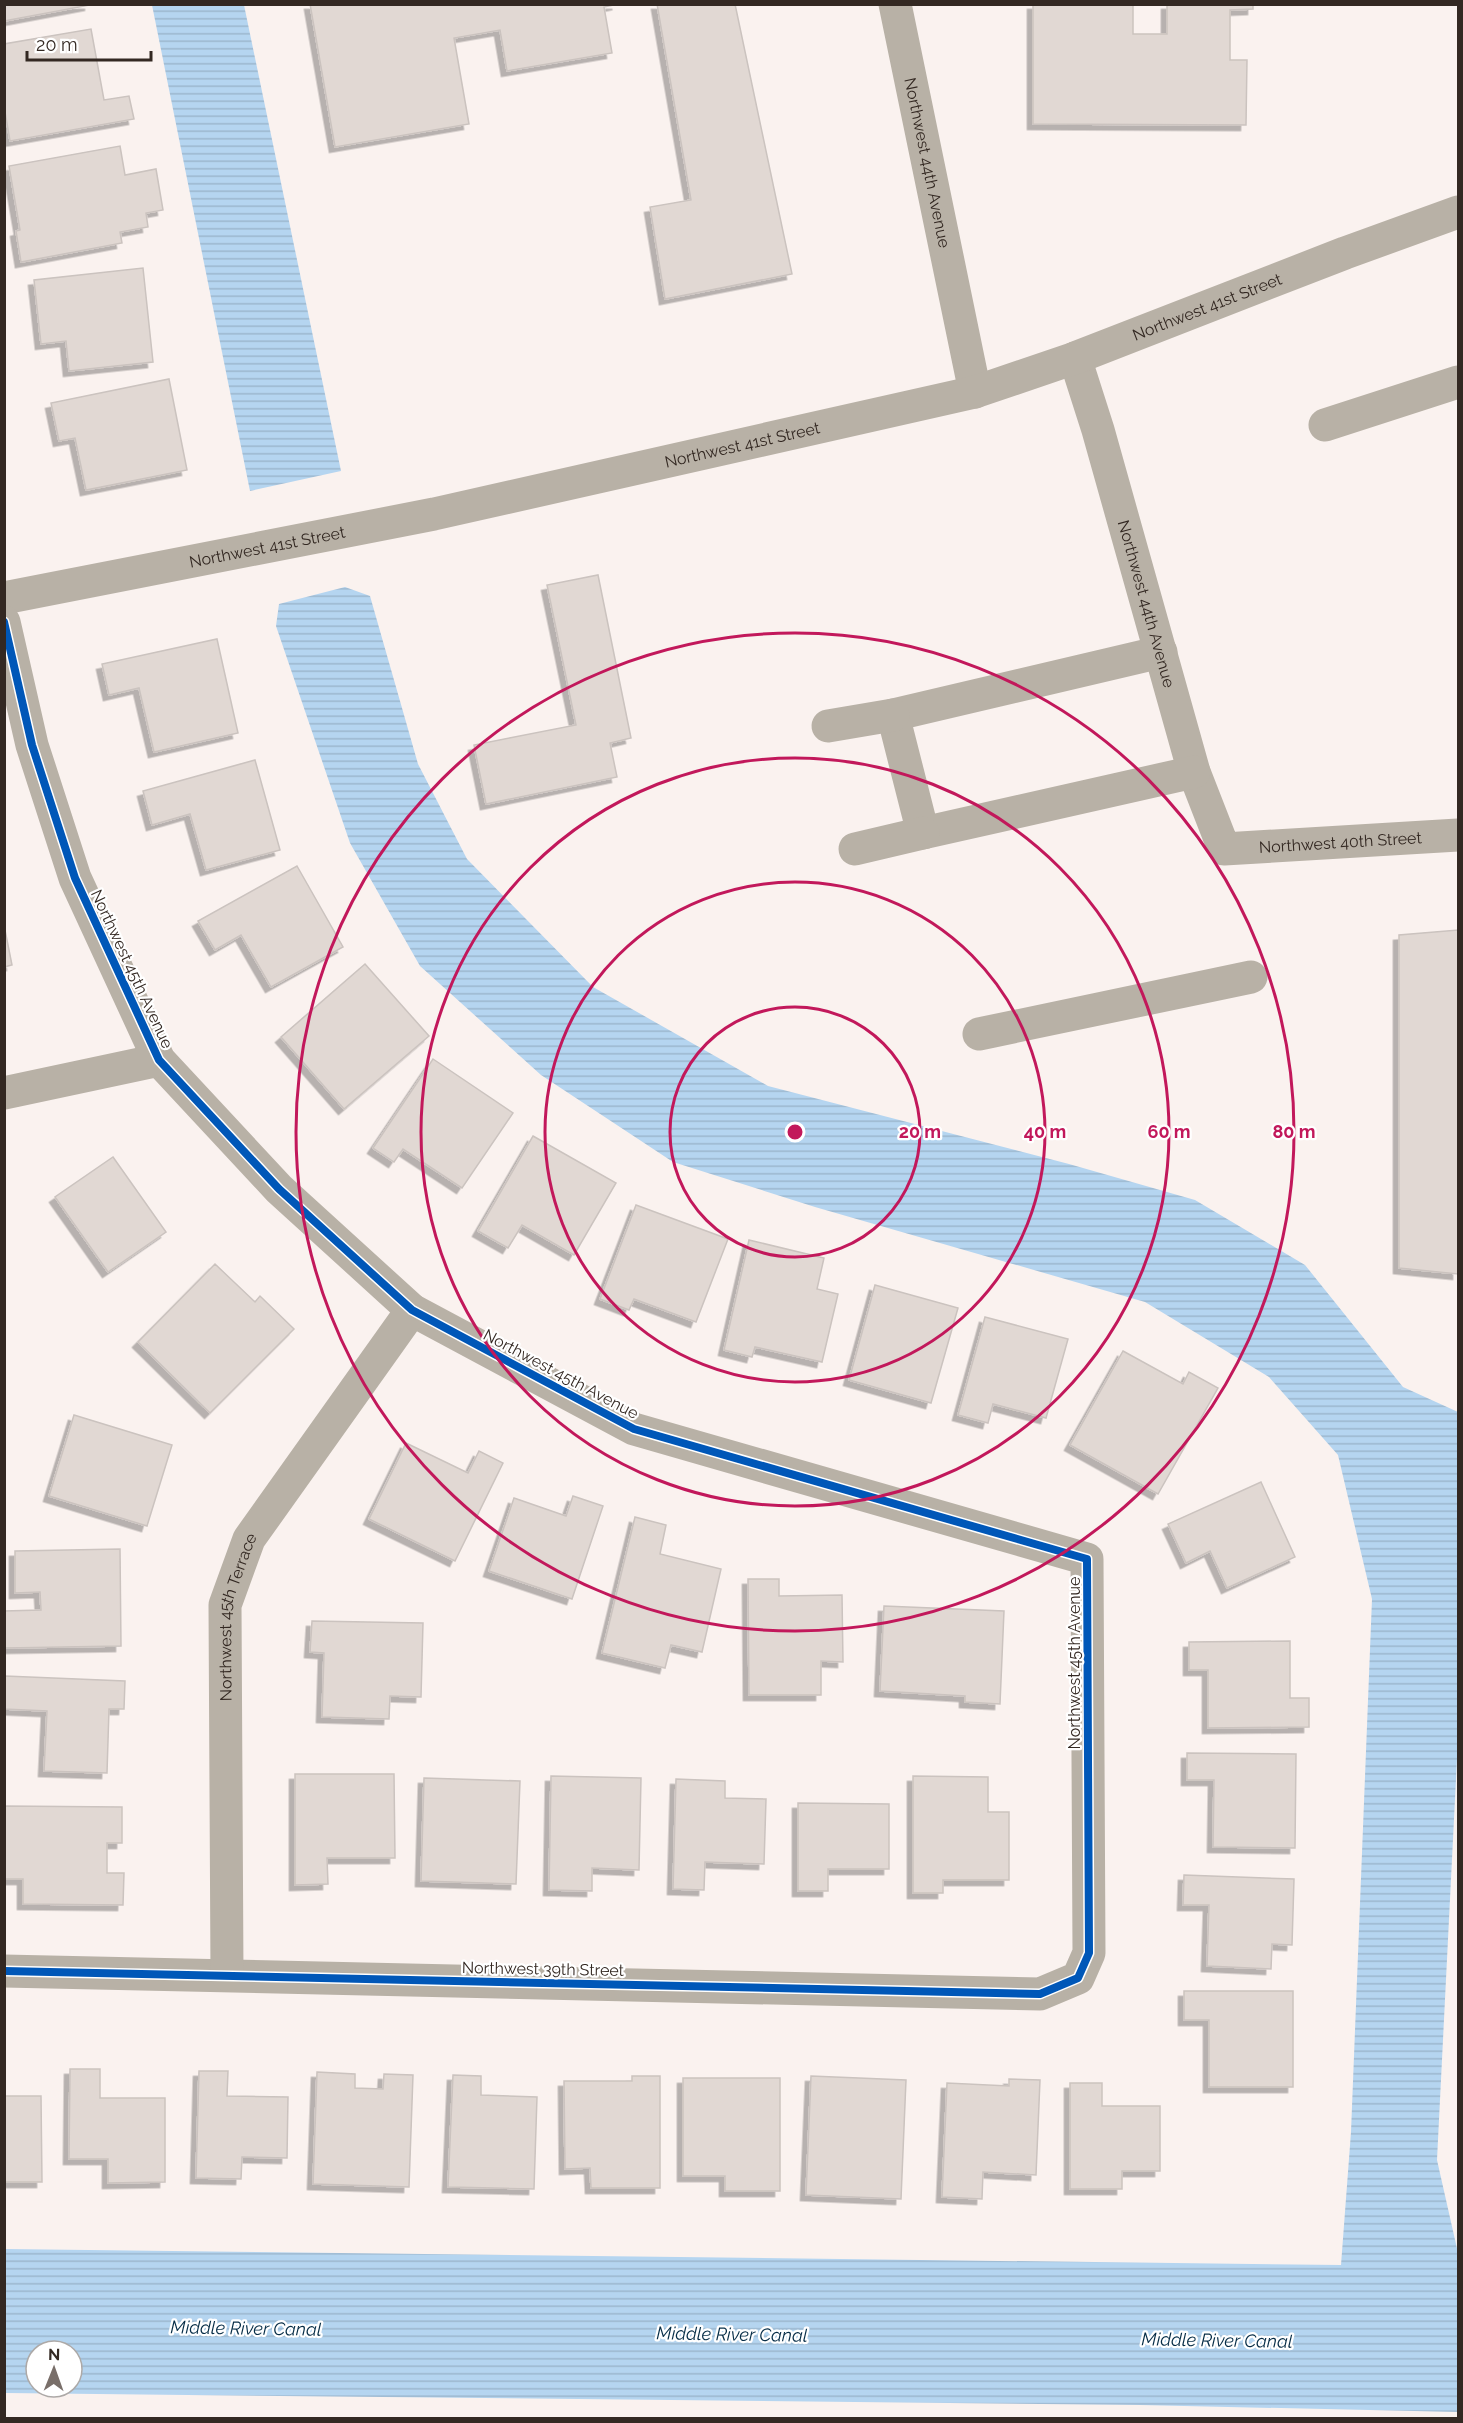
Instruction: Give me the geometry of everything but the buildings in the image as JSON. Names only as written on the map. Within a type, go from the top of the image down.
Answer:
[{"type":"street","name":"Northwest 44th Avenue","points":[[895,4],[975,392]]},
{"type":"street","name":"Northwest 41st Street","points":[[4,598],[434,514],[975,392],[1075,358],[1345,253],[1458,212]]},
{"type":"street","name":"Northwest 44th Avenue","points":[[1075,358],[1098,430],[1194,772],[1224,849]]},
{"type":"street","points":[[1324,425],[1458,382]]},
{"type":"street","name":"Northwest 45th Avenue","points":[[4,622],[32,745],[75,878],[159,1060],[279,1189],[412,1310],[634,1429],[1087,1559],[1089,1953],[1078,1978]]},
{"type":"street","points":[[828,726],[893,715],[1161,652]]},
{"type":"street","points":[[893,715],[923,833]]},
{"type":"street","points":[[855,849],[1194,772]]},
{"type":"street","name":"Northwest 40th Street","points":[[1224,849],[1458,836]]},
{"type":"street","points":[[980,1034],[1251,977]]},
{"type":"street","points":[[4,1093],[159,1060]]},
{"type":"street","name":"Northwest 45th Terrace","points":[[227,1975],[225,1605],[249,1539],[412,1310]]},
{"type":"street","name":"Northwest 39th Street","points":[[4,1971],[1040,1994],[1078,1978]]},
{"type":"water","points":[[152,5],[244,5],[341,471],[250,491]]},
{"type":"water","name":"Middle River Canal","points":[[345,587],[370,596],[418,764],[467,859],[593,987],[768,1086],[1069,1164],[1195,1200],[1305,1265],[1403,1387],[1458,1412],[1458,1739],[1437,2160],[1458,2253],[1458,2412],[1140,2405],[84,2394],[84,2339],[24,2339],[24,2393],[5,2393],[5,2249],[1341,2265],[1351,2132],[1372,1599],[1338,1455],[1269,1377],[1145,1302],[815,1207],[673,1162],[541,1075],[420,966],[350,843],[276,626],[279,604]]},
{"type":"cycle path","points":[[4,622],[32,745],[75,878],[159,1060],[279,1189],[412,1310],[634,1429],[1087,1559],[1089,1953],[1078,1978],[1040,1994],[4,1971]]}]
